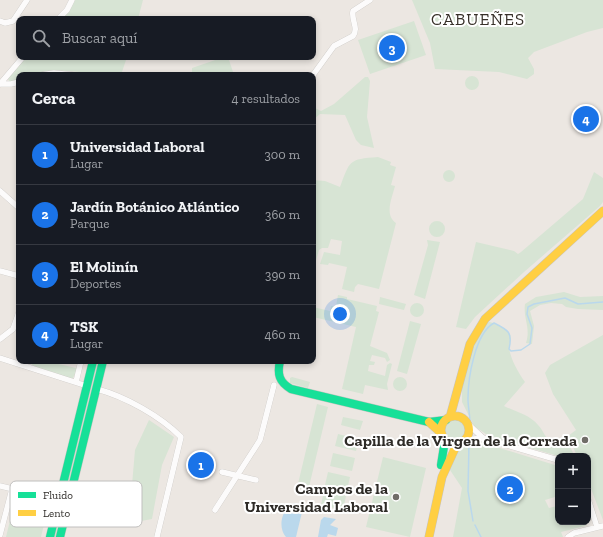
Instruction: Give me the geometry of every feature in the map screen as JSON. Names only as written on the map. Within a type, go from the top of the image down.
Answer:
[{"type":"main road","points":[[429,537],[437,496],[443,437],[442,426],[448,418],[458,391],[463,358],[470,339],[485,319],[603,211]]},
{"type":"main road","points":[[64,481],[92,364]]},
{"type":"main road","points":[[74,481],[102,364]]},
{"type":"main road","points":[[280,364],[278,375],[285,386],[429,422],[455,416],[465,421]]},
{"type":"main road","points":[[437,496],[449,456],[468,433],[459,406],[458,391]]},
{"type":"main road","points":[[429,422],[443,437],[461,442]]},
{"type":"main road","points":[[50,537],[52,527]]},
{"type":"main road","points":[[60,537],[63,527]]},
{"type":"street","points":[[16,16],[27,0]]},
{"type":"street","points":[[61,16],[72,0]]},
{"type":"street","points":[[315,72],[334,46],[353,36],[356,28],[353,11],[370,0]]},
{"type":"street","points":[[0,21],[5,23],[13,21],[16,16]]},
{"type":"street","points":[[0,84],[20,60]]},
{"type":"street","points":[[0,84],[16,83]]},
{"type":"street","points":[[0,191],[16,205]]},
{"type":"street","points":[[0,271],[16,275]]},
{"type":"street","points":[[0,339],[12,329],[16,319]]},
{"type":"street","points":[[0,358],[16,361]]},
{"type":"street","points":[[26,364],[87,386]]},
{"type":"street","points":[[76,382],[81,364]]},
{"type":"street","points":[[215,510],[260,440],[274,385]]},
{"type":"street","points":[[97,390],[120,396],[132,402],[181,437],[157,537]]},
{"type":"street","points":[[465,421],[483,438]]},
{"type":"street","points":[[461,442],[483,438],[555,459]]},
{"type":"street","points":[[222,472],[256,480]]},
{"type":"street","points":[[0,486],[10,488]]},
{"type":"street","points":[[0,535],[10,497]]},
{"type":"street","points":[[591,508],[597,527]]},
{"type":"street","points":[[568,537],[574,533],[603,526]]},
{"type":"green space","points":[[75,0],[143,0],[139,16],[63,16]]},
{"type":"green space","points":[[412,0],[603,0],[603,28],[587,32],[534,52],[528,58],[534,69],[534,74],[527,79],[499,72],[435,69],[430,43]]},
{"type":"green space","points":[[414,21],[426,55],[370,74],[358,40]]},
{"type":"green space","points":[[23,60],[126,60],[122,72],[80,72],[53,70],[44,72],[16,72],[16,80],[10,82],[8,79]]},
{"type":"green space","points":[[215,60],[229,60],[233,72],[192,72],[192,68]]},
{"type":"green space","points":[[472,76],[477,78],[479,83],[477,88],[472,90],[467,88],[465,83],[467,78]]},
{"type":"green space","points":[[365,77],[368,77],[370,81],[367,117],[374,148],[361,145],[356,140],[345,115],[320,114],[316,117],[316,108],[321,111],[334,104]]},
{"type":"green space","points":[[378,157],[391,162],[390,165],[396,167],[391,185],[395,186],[390,206],[390,216],[396,223],[379,289],[358,284],[355,287],[354,292],[342,289],[347,267],[329,263],[328,265],[320,264],[324,252],[340,255],[342,241],[331,239],[328,248],[322,248],[319,250],[316,260],[316,180],[325,181],[340,187],[346,172],[352,163],[361,159]]},
{"type":"green space","points":[[451,170],[454,171],[454,181],[447,182],[444,181],[443,174],[444,171]]},
{"type":"green space","points":[[594,172],[603,178],[603,202],[600,206],[524,272],[475,317],[466,329],[456,327],[476,242],[514,251],[518,254],[583,199]]},
{"type":"green space","points":[[437,221],[444,226],[445,229],[440,236],[437,237],[430,232],[429,229],[434,222]]},
{"type":"green space","points":[[427,240],[440,242],[425,299],[414,295],[428,245]]},
{"type":"green space","points":[[564,292],[580,297],[603,296],[603,310],[578,309],[566,307],[562,304],[551,303],[540,305],[530,311],[534,326],[532,344],[526,343],[528,332],[525,304],[536,297]]},
{"type":"green space","points":[[338,295],[347,297],[347,299],[377,306],[376,311],[379,312],[370,346],[387,353],[390,360],[387,362],[385,358],[372,355],[370,361],[375,362],[374,365],[369,365],[368,371],[385,376],[387,365],[390,363],[392,364],[387,384],[388,390],[365,385],[363,394],[342,389],[356,327],[316,318],[316,308],[330,311],[331,306],[336,306]]},
{"type":"green space","points":[[380,297],[406,304],[404,310],[379,304]]},
{"type":"green space","points":[[417,303],[422,305],[424,310],[422,315],[417,317],[412,315],[410,310],[412,305]]},
{"type":"green space","points":[[410,321],[421,324],[407,374],[397,371]]},
{"type":"green space","points":[[487,321],[506,329],[511,339],[509,347],[511,357],[525,382],[504,406],[527,416],[535,422],[554,445],[567,440],[573,453],[555,453],[555,455],[489,436],[474,426],[462,402],[462,387],[472,345]]},
{"type":"green space","points":[[603,335],[603,520],[591,489],[591,453],[576,453],[568,436],[576,430],[553,394],[545,373],[550,365]]},
{"type":"green space","points":[[31,364],[58,364],[76,368],[77,370],[73,378],[69,378]]},
{"type":"green space","points":[[92,364],[102,364],[74,481],[64,481]]},
{"type":"green space","points":[[292,377],[310,382],[308,388],[290,383],[290,378]]},
{"type":"green space","points":[[397,377],[403,377],[407,381],[407,387],[403,391],[397,391],[393,387],[393,381]]},
{"type":"green space","points":[[317,404],[328,407],[308,491],[297,488]]},
{"type":"green space","points":[[343,417],[363,421],[360,430],[341,425]]},
{"type":"green space","points":[[455,417],[465,420],[468,430],[465,440],[455,443],[445,440],[442,430],[445,420]]},
{"type":"green space","points":[[149,420],[174,437],[162,465],[152,519],[142,521],[142,481],[132,481],[135,450]]},
{"type":"green space","points":[[338,434],[359,439],[356,451],[335,446]]},
{"type":"green space","points":[[477,441],[555,465],[555,497],[545,500],[549,508],[555,506],[555,525],[586,525],[561,532],[563,537],[453,537],[462,488],[450,470],[456,454],[466,445]]},
{"type":"green space","points":[[333,453],[355,458],[352,471],[330,466]]},
{"type":"green space","name":"Campos de la Universidad Laboral","points":[[383,457],[426,468],[410,537],[366,527]]},
{"type":"green space","points":[[328,472],[350,477],[347,490],[325,485]]},
{"type":"green space","points":[[324,491],[346,496],[343,510],[321,505]]},
{"type":"green space","points":[[10,521],[10,527],[43,527],[41,537],[6,537]]},
{"type":"green space","points":[[52,527],[62,527],[60,537],[50,537]]},
{"type":"water","points":[[295,503],[303,505],[296,537],[286,537],[283,533],[281,523],[282,518],[287,509]]},
{"type":"water","points":[[324,517],[336,519],[330,525],[338,528],[336,536],[328,534],[327,537],[318,537],[321,520]]},
{"type":"waterway","points":[[470,423],[468,390],[471,368],[477,346],[487,328],[494,323],[503,328],[510,335],[509,349],[511,351],[521,350],[530,344],[532,328],[527,314],[528,307],[534,304],[565,298],[578,304],[603,302]]},
{"type":"waterway","points":[[469,443],[468,491],[473,521]]},
{"type":"waterway","points":[[475,525],[481,537]]},
{"type":"traffic: fast","points":[[64,481],[92,364]]},
{"type":"traffic: fast","points":[[74,481],[102,364]]},
{"type":"traffic: fast","points":[[280,364],[279,374],[281,380],[291,389],[429,422],[446,420]]},
{"type":"traffic: fast","points":[[441,465],[445,440]]},
{"type":"traffic: fast","points":[[50,537],[52,527]]},
{"type":"traffic: fast","points":[[60,537],[62,527]]},
{"type":"traffic: slow","points":[[450,417],[470,344],[485,319],[603,211]]},
{"type":"traffic: slow","points":[[455,416],[465,420],[469,430],[465,440],[455,444],[445,440],[441,430],[445,420],[455,416]]},
{"type":"traffic: slow","points":[[429,422],[442,434]]},
{"type":"traffic: slow","points":[[429,537],[442,477],[457,444]]},
{"type":"place","name":"El Molinín","points":[[392,48]]},
{"type":"place","name":"TSK","points":[[586,119]]},
{"type":"place","name":"Capilla de la Virgen de la Corrada","points":[[585,440]]},
{"type":"place","name":"Universidad Laboral","points":[[201,465]]},
{"type":"place","name":"Jardín Botánico Atlántico","points":[[510,489]]},
{"type":"place","name":"Campos de la Universidad Laboral","points":[[396,497]]},
{"type":"district","name":"CABUEÑES","points":[[478,19]]}]
